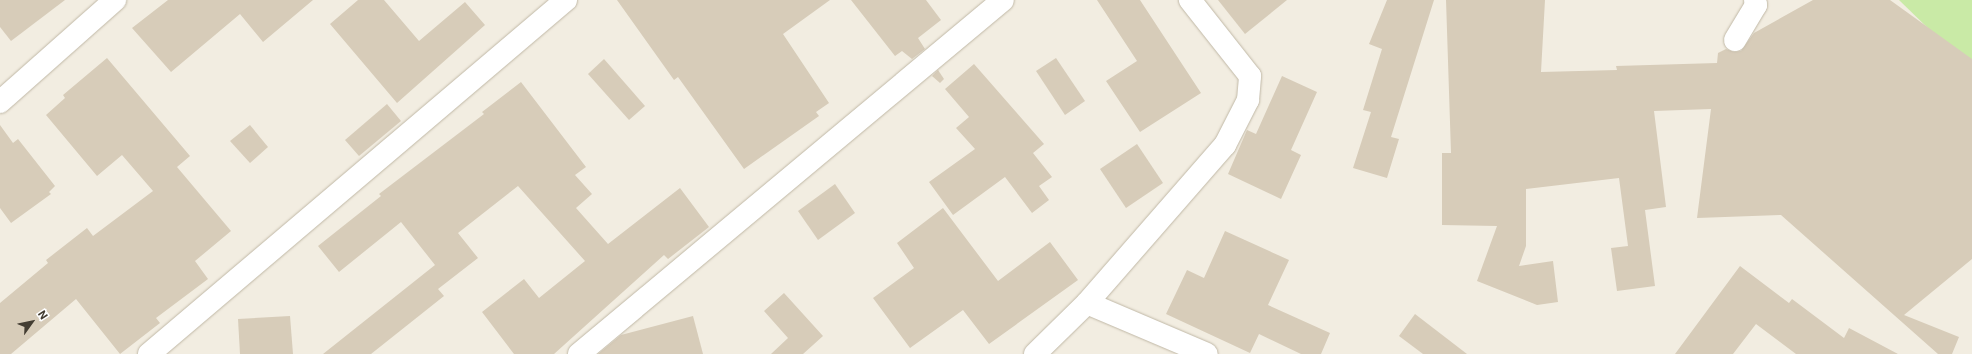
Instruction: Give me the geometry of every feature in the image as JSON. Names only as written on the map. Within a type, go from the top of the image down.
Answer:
[{"type":"street","points":[[0,102],[115,0]]},
{"type":"street","points":[[149,354],[566,0]]},
{"type":"street","points":[[579,354],[1002,0]]},
{"type":"street","points":[[1034,354],[1087,303],[1225,145],[1248,100],[1250,76],[1190,0]]},
{"type":"street","points":[[1735,40],[1756,5],[1755,0]]},
{"type":"street","points":[[1087,303],[1207,354]]},
{"type":"green space","points":[[1899,0],[1972,0],[1972,71]]},
{"type":"building","points":[[0,0],[65,0],[11,41],[0,27]]},
{"type":"building","points":[[168,0],[313,0],[263,42],[240,14],[171,72],[132,28]]},
{"type":"building","points":[[358,0],[384,0],[419,41],[465,2],[485,25],[397,103],[330,24]]},
{"type":"building","points":[[617,0],[830,0],[783,34],[829,103],[816,112],[819,116],[744,169],[678,77],[674,80]]},
{"type":"building","points":[[851,0],[926,0],[941,20],[918,38],[925,49],[912,59],[902,51],[895,56]]},
{"type":"building","points":[[1097,0],[1140,0],[1201,93],[1140,132],[1106,81],[1137,61]]},
{"type":"building","points":[[1218,0],[1287,0],[1245,34]]},
{"type":"building","points":[[1387,0],[1434,0],[1391,137],[1399,139],[1387,178],[1353,168],[1371,112],[1363,110],[1382,49],[1369,44]]},
{"type":"building","points":[[1446,0],[1545,0],[1541,72],[1617,70],[1616,66],[1717,63],[1718,53],[1726,49],[1734,52],[1741,51],[1754,33],[1813,0],[1890,0],[1972,59],[1972,259],[1904,315],[1959,337],[1952,354],[1938,354],[1781,215],[1697,218],[1711,109],[1654,111],[1666,207],[1645,210],[1655,286],[1617,291],[1611,248],[1628,246],[1619,178],[1526,189],[1526,246],[1519,266],[1553,261],[1558,302],[1537,305],[1477,281],[1497,226],[1442,225],[1442,153],[1451,153]]},
{"type":"building","points":[[107,58],[190,156],[177,167],[231,231],[195,261],[208,279],[156,318],[160,323],[120,354],[76,299],[11,354],[0,354],[0,303],[48,263],[46,260],[87,228],[93,236],[153,191],[122,155],[97,176],[46,115],[65,98],[63,95]]},
{"type":"building","points":[[1056,58],[1085,101],[1065,115],[1036,71]]},
{"type":"building","points":[[604,59],[645,106],[629,120],[588,74]]},
{"type":"building","points":[[974,64],[1044,144],[1033,153],[1052,177],[1039,186],[1049,200],[1032,213],[1005,177],[953,215],[929,182],[975,149],[956,128],[969,117],[945,89]]},
{"type":"building","points":[[938,70],[944,79],[940,83],[932,76]]},
{"type":"building","points":[[1282,76],[1317,92],[1291,150],[1301,155],[1281,199],[1228,174],[1247,130],[1256,134]]},
{"type":"building","points":[[521,82],[586,167],[575,175],[592,194],[576,208],[608,244],[680,188],[709,227],[668,259],[664,255],[554,354],[514,354],[482,312],[524,279],[539,298],[585,261],[518,186],[458,233],[478,258],[438,289],[444,296],[371,354],[323,354],[435,265],[401,222],[339,272],[318,246],[381,196],[379,194],[484,114],[482,112]]},
{"type":"building","points":[[387,104],[401,121],[359,156],[345,140]]},
{"type":"building","points":[[0,125],[13,143],[18,139],[55,186],[49,192],[51,194],[11,223],[0,208]]},
{"type":"building","points":[[250,125],[268,147],[250,163],[230,141]]},
{"type":"building","points":[[1137,144],[1163,183],[1126,208],[1100,169]]},
{"type":"building","points":[[835,184],[855,213],[818,240],[798,211]]},
{"type":"building","points":[[943,208],[998,281],[1050,242],[1078,280],[989,344],[963,310],[910,348],[873,298],[914,268],[897,243]]},
{"type":"building","points":[[1225,231],[1289,260],[1268,305],[1330,333],[1321,354],[1301,354],[1259,334],[1250,353],[1166,314],[1187,270],[1204,278]]},
{"type":"building","points":[[1740,266],[1789,303],[1792,299],[1844,338],[1849,328],[1898,354],[1796,354],[1756,324],[1733,354],[1675,354]]},
{"type":"building","points":[[784,293],[823,336],[803,354],[771,354],[788,338],[764,311]]},
{"type":"building","points":[[1415,314],[1467,354],[1423,354],[1399,336]]},
{"type":"building","points":[[290,316],[293,354],[240,354],[238,319]]},
{"type":"building","points":[[693,316],[703,354],[598,354],[621,335]]}]
